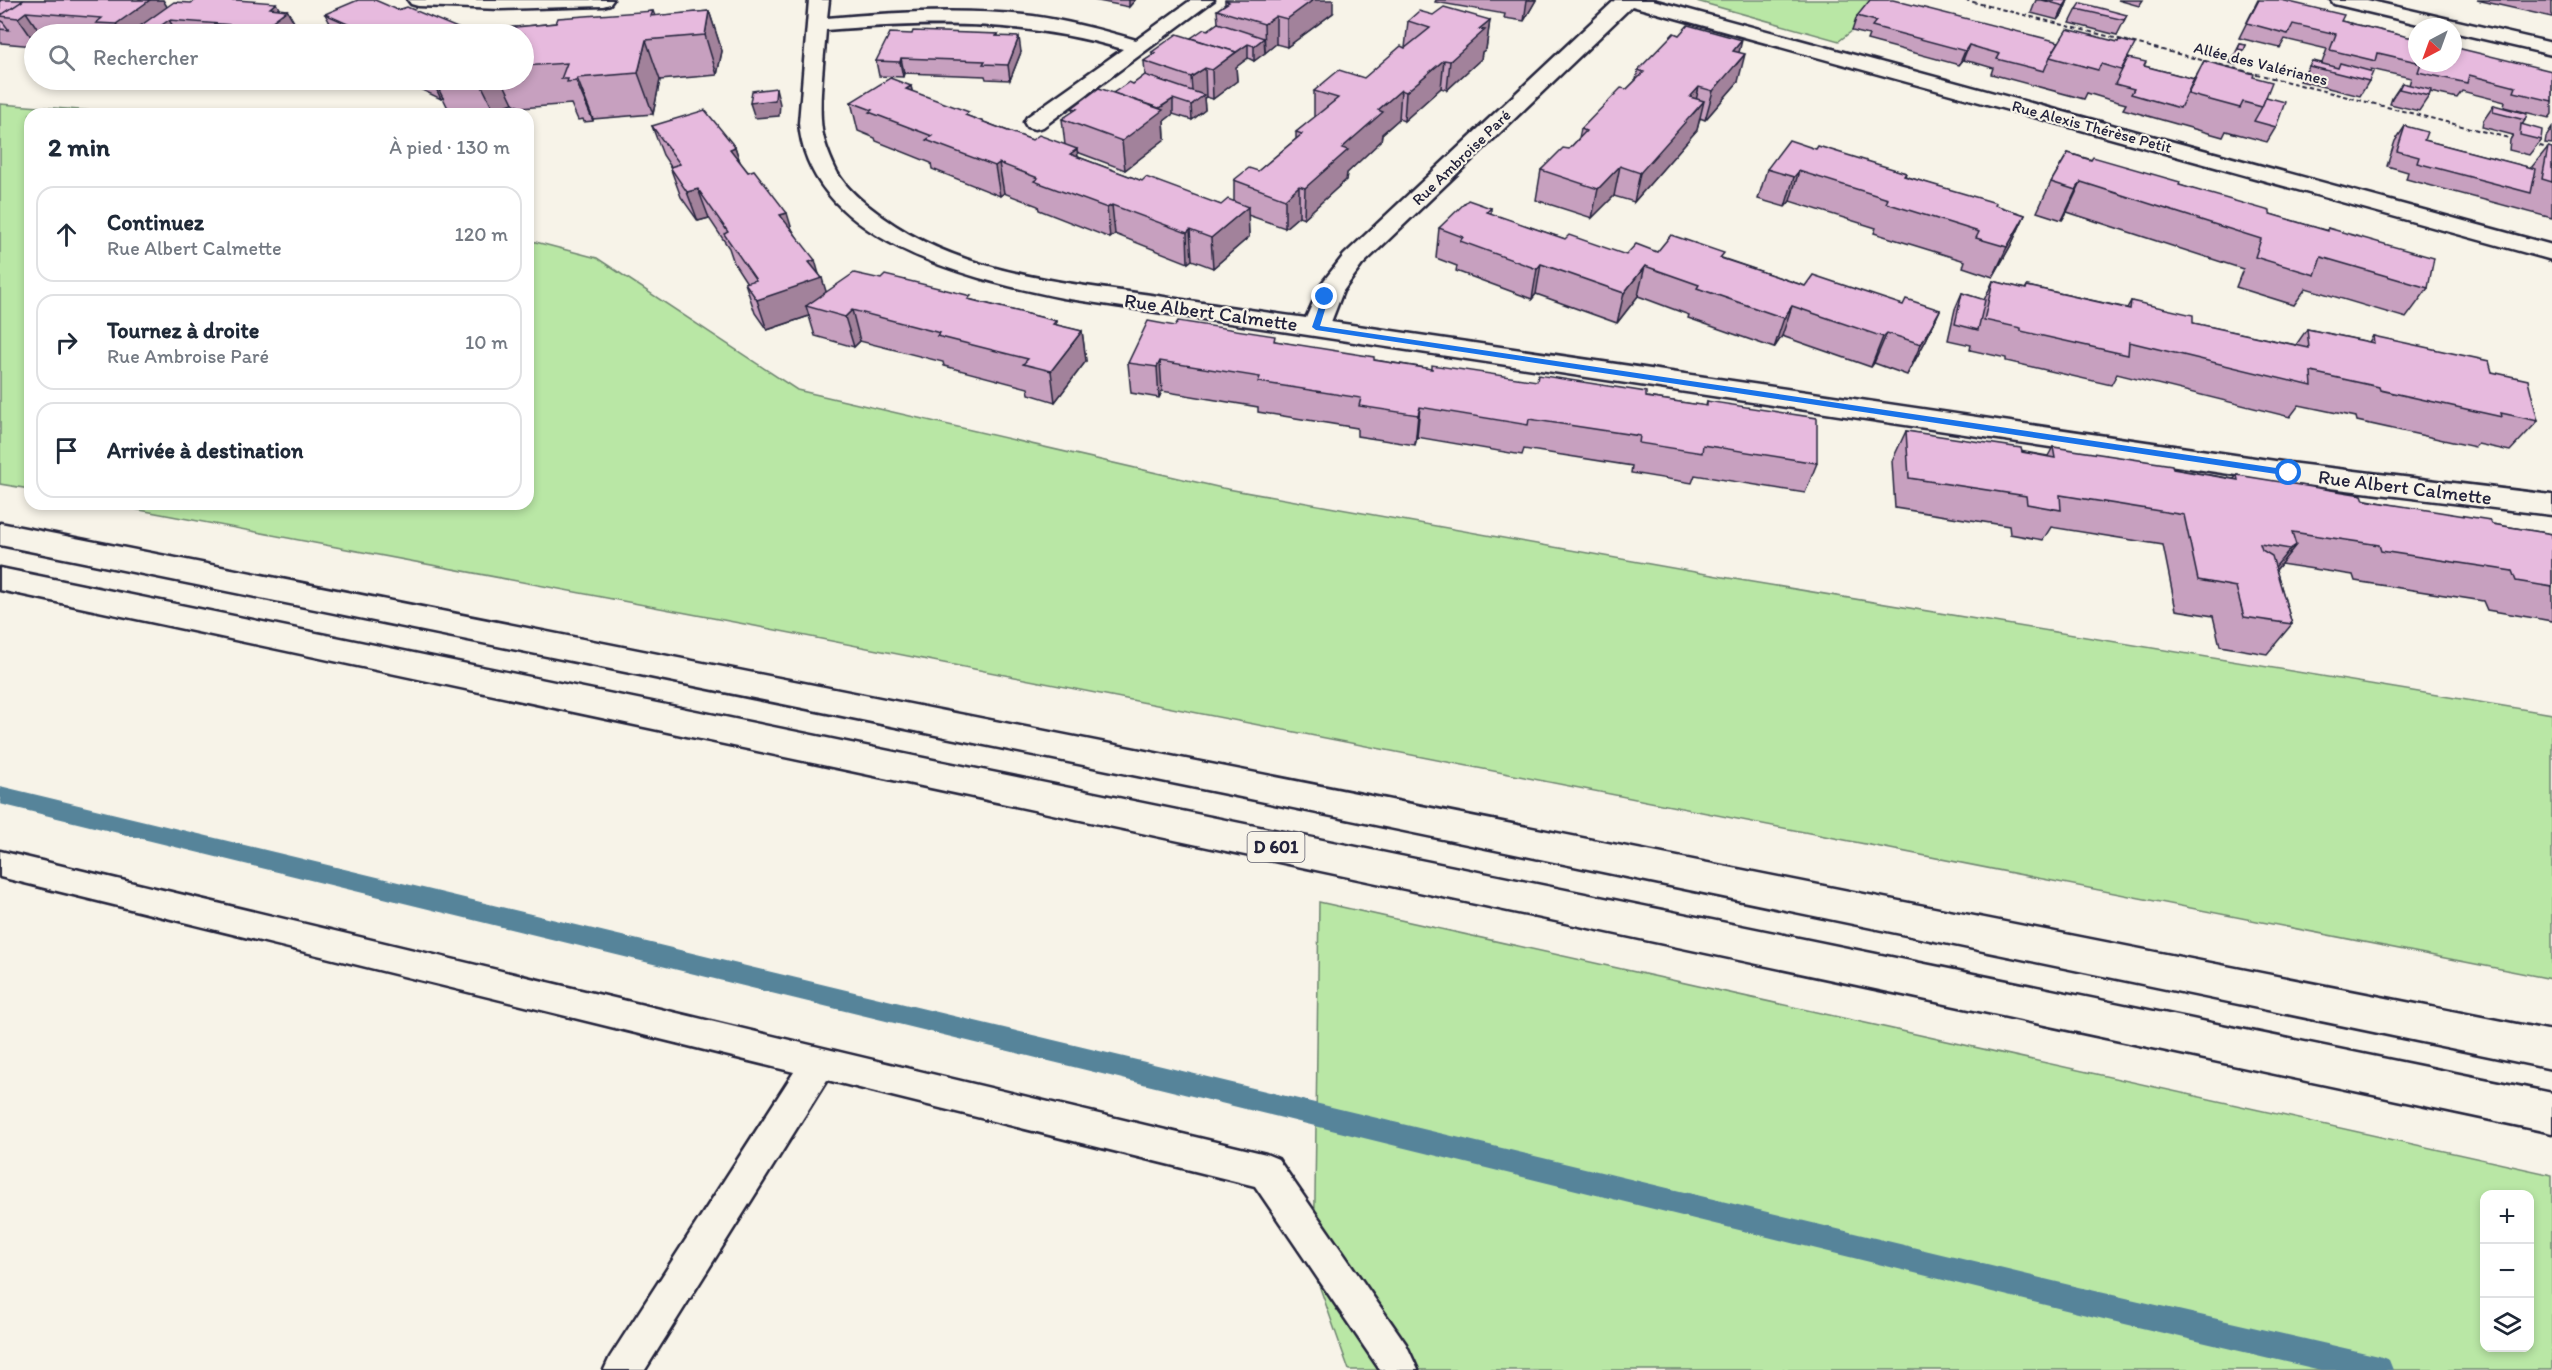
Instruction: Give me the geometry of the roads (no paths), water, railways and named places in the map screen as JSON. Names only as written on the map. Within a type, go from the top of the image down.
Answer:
[{"type":"street","points":[[418,0],[501,3],[603,0]]},
{"type":"street","points":[[1035,122],[1204,0]]},
{"type":"street","name":"Rue Ambroise Paré","points":[[1316,327],[1325,297],[1333,283],[1353,260],[1627,0]]},
{"type":"street","name":"Rue Alexis Thérèse Petit","points":[[1631,0],[2552,253]]},
{"type":"street","points":[[2341,0],[2552,49]]},
{"type":"street","points":[[818,12],[954,17],[1047,24],[1139,47]]},
{"type":"street","name":"Rue Albert Calmette","points":[[818,12],[810,121],[814,149],[826,172],[843,195],[892,235],[961,266],[1026,283],[1316,327],[2289,473],[2552,506]]},
{"type":"street","points":[[0,534],[1231,781],[2552,1050]]},
{"type":"street","name":"D 601","points":[[0,579],[2552,1113]]},
{"type":"lane","points":[[0,864],[1266,1171],[1394,1357],[1398,1370]]},
{"type":"lane","points":[[623,1370],[820,1061]]},
{"type":"waterway","points":[[0,795],[2078,1300],[2379,1370]]}]
